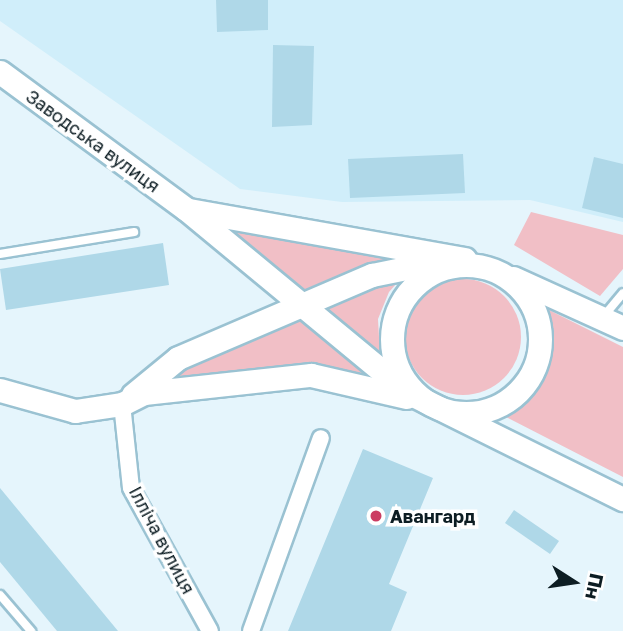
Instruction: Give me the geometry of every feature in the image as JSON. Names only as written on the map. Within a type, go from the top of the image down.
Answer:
[{"type":"main road","name":"Заводська вулиця","points":[[0,72],[186,209],[306,305],[407,392],[429,404]]},
{"type":"main road","points":[[0,390],[75,411],[122,404],[144,393],[311,375],[361,383],[468,414],[489,410],[524,387],[535,368],[540,326],[534,306],[522,289],[489,267],[186,209]]},
{"type":"main road","points":[[122,404],[177,358],[372,275],[421,263],[465,261],[489,267],[613,323]]},
{"type":"main road","points":[[489,267],[465,264],[440,268],[420,280],[404,298],[394,319],[392,343],[397,366],[410,388],[429,404],[623,499]]},
{"type":"street","name":"Ілліча вулиця","points":[[122,404],[131,488],[210,631]]},
{"type":"street","points":[[251,631],[321,438]]},
{"type":"lane","points":[[0,254],[134,232]]},
{"type":"lane","points":[[613,323],[623,293]]},
{"type":"lane","points":[[0,595],[31,631]]},
{"type":"shaded area","points":[[0,0],[623,0],[623,222],[530,200],[342,202],[240,189],[0,21]]},
{"type":"shaded area","points":[[531,212],[623,235],[623,269],[600,296],[514,245]]},
{"type":"shaded area","points":[[222,225],[399,258],[372,265],[308,295]]},
{"type":"shaded area","points":[[404,275],[389,292],[378,319],[380,355],[323,307]]},
{"type":"shaded area","points":[[463,279],[485,283],[504,296],[517,315],[521,337],[517,359],[504,378],[485,391],[463,395],[441,391],[422,378],[409,359],[405,337],[409,315],[422,296],[441,283]]},
{"type":"shaded area","points":[[543,307],[623,347],[623,477],[500,414],[530,392],[544,369],[549,336]]},
{"type":"shaded area","points":[[306,317],[380,379],[139,384]]},
{"type":"building","points":[[216,0],[268,0],[268,30],[217,32]]},
{"type":"building","points":[[273,45],[314,46],[312,125],[272,127]]},
{"type":"building","points":[[463,154],[465,193],[350,198],[348,159]]},
{"type":"building","points":[[594,157],[623,164],[623,218],[582,208]]},
{"type":"building","points":[[163,243],[169,285],[6,310],[0,269]]},
{"type":"building","points":[[363,449],[433,478],[389,584],[407,592],[391,631],[288,631]]},
{"type":"building","points":[[0,488],[118,631],[57,631],[0,562]]},
{"type":"building","points":[[514,510],[559,541],[550,554],[505,523]]},
{"type":"place","name":"Авангард","points":[[376,516]]}]
